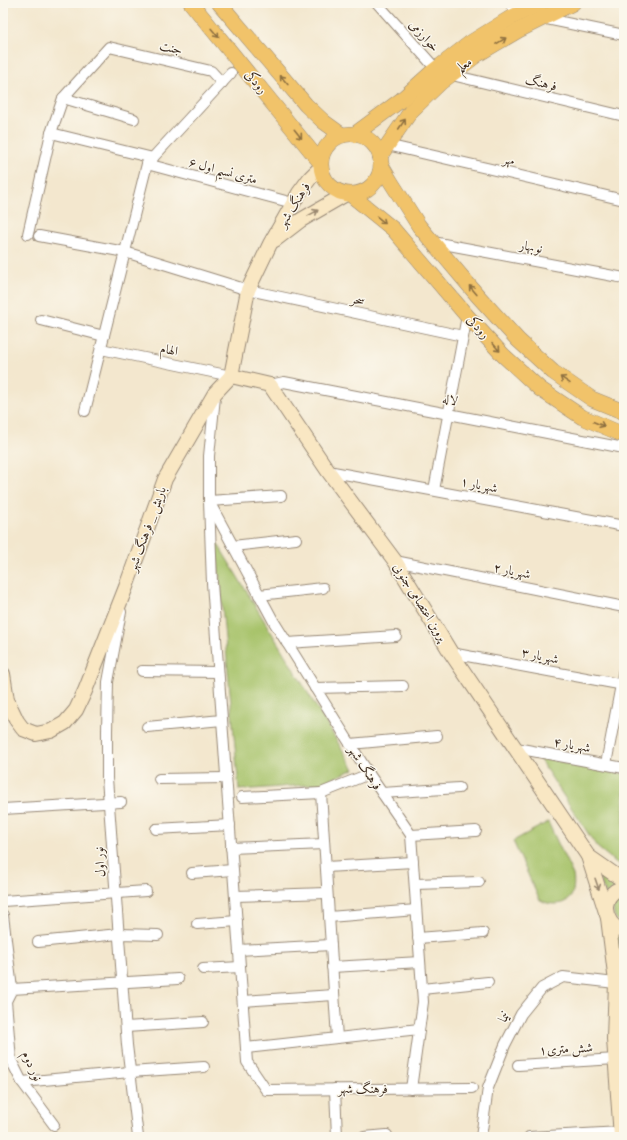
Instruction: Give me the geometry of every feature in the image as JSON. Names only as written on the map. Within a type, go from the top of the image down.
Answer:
[{"type":"main road","name":"رودکی","points":[[191,3],[320,165]]},
{"type":"main road","name":"رودکی","points":[[219,3],[306,105],[324,122],[348,135]]},
{"type":"main road","name":"معلم","points":[[348,135],[401,100],[436,69],[515,8],[541,3]]},
{"type":"main road","name":"معلم","points":[[383,155],[411,111],[440,84],[478,54],[519,30],[573,3]]},
{"type":"main road","points":[[270,385],[231,376],[248,290],[270,244],[301,220],[349,195],[359,194],[366,191],[377,180],[380,173],[383,155],[368,139],[362,136],[348,135],[335,138],[325,148],[322,155],[320,165],[325,180],[329,186],[334,190],[349,195]]},
{"type":"main road","name":"رودکى","points":[[383,155],[390,182],[419,226],[518,340],[553,372],[592,398],[624,412]]},
{"type":"main road","name":"فرهنگ شهر","points":[[270,244],[299,193],[320,165]]},
{"type":"main road","name":"رودکى","points":[[349,195],[393,229],[467,316],[503,355],[540,389],[582,417],[624,435]]},
{"type":"main road","points":[[517,368],[533,354]]},
{"type":"main road","name":"باریش _ فرهنگ شهر","points":[[3,674],[4,690],[7,700],[17,721],[23,729],[36,734],[51,731],[65,723],[76,710],[126,587],[165,479],[216,393],[231,376]]},
{"type":"main road","name":"پروین اعتصامی جنوبی","points":[[270,385],[328,471],[395,561],[451,653],[588,856],[607,915],[620,983],[614,1039],[616,1059],[621,1081],[621,1135]]},
{"type":"main road","name":"پروین اعتصامی جنوبی","points":[[588,856],[624,881]]},
{"type":"main road","points":[[624,887],[615,891],[611,895],[606,906],[607,915],[614,927],[624,932]]},
{"type":"main road","points":[[620,983],[624,967]]},
{"type":"street","name":"خوارزمی","points":[[376,3],[436,69]]},
{"type":"street","points":[[542,18],[624,35]]},
{"type":"street","name":"جنت","points":[[63,98],[109,46],[211,71],[222,84]]},
{"type":"street","points":[[85,411],[125,252],[150,161],[231,73]]},
{"type":"street","name":"فرهنگ","points":[[452,75],[624,116]]},
{"type":"street","points":[[28,234],[51,133],[63,98],[134,118]]},
{"type":"street","name":"۶ متری نسیم اول","points":[[51,133],[293,203]]},
{"type":"street","name":"مهر","points":[[383,155],[624,200]]},
{"type":"street","name":"سحر","points":[[39,236],[125,252],[248,290],[463,336]]},
{"type":"street","name":"نوبهار","points":[[433,242],[624,278]]},
{"type":"street","points":[[434,490],[467,316]]},
{"type":"street","points":[[41,320],[104,336]]},
{"type":"street","name":"الهام","points":[[101,349],[231,376]]},
{"type":"street","name":"لاله","points":[[270,385],[284,382],[624,448]]},
{"type":"street","points":[[216,393],[209,456],[209,501],[281,496]]},
{"type":"street","name":"شهریار ۱","points":[[328,471],[624,526]]},
{"type":"street","name":"فرهنگ شهر","points":[[209,501],[287,644],[369,774],[411,835]]},
{"type":"street","name":"فرهنگ شهر","points":[[209,501],[212,583],[218,672],[247,1062],[266,1090],[472,1088]]},
{"type":"street","points":[[233,546],[296,539]]},
{"type":"street","name":"شهریار ۲","points":[[395,561],[624,607]]},
{"type":"street","name":"نور اول","points":[[126,587],[108,682],[107,778],[126,1027],[138,1137]]},
{"type":"street","points":[[259,595],[323,588]]},
{"type":"street","points":[[287,644],[396,636]]},
{"type":"street","name":"شهریار ۳","points":[[451,653],[623,684]]},
{"type":"street","points":[[606,764],[623,684],[624,669]]},
{"type":"street","points":[[142,671],[218,672]]},
{"type":"street","points":[[315,688],[403,686]]},
{"type":"street","points":[[147,727],[222,720]]},
{"type":"street","points":[[350,744],[437,736]]},
{"type":"street","name":"شهریار ۴","points":[[516,748],[624,768]]},
{"type":"street","points":[[242,797],[321,793],[369,774]]},
{"type":"street","points":[[159,779],[226,778]]},
{"type":"street","points":[[382,793],[459,788]]},
{"type":"street","points":[[321,793],[337,1038]]},
{"type":"street","points":[[3,809],[122,802]]},
{"type":"street","points":[[156,829],[230,825]]},
{"type":"street","points":[[411,1089],[423,1002],[411,835],[476,831]]},
{"type":"street","points":[[231,848],[324,844]]},
{"type":"street","points":[[326,868],[413,862]]},
{"type":"street","points":[[192,873],[233,870]]},
{"type":"street","points":[[415,884],[479,882]]},
{"type":"street","points":[[3,901],[146,891]]},
{"type":"street","points":[[235,896],[328,893]]},
{"type":"street","points":[[329,917],[416,910]]},
{"type":"street","name":"نور دوم","points":[[3,915],[12,989],[6,1001],[11,1060],[22,1082],[54,1125]]},
{"type":"street","points":[[197,924],[237,921]]},
{"type":"street","points":[[418,938],[483,933]]},
{"type":"street","points":[[38,942],[119,934],[158,935]]},
{"type":"street","points":[[239,950],[331,945]]},
{"type":"street","points":[[332,967],[420,962]]},
{"type":"street","points":[[204,969],[240,967]]},
{"type":"street","name":"نیما","points":[[481,1137],[488,1088],[505,1044],[520,1014],[542,988],[563,977],[620,983]]},
{"type":"street","points":[[12,989],[178,979]]},
{"type":"street","points":[[422,989],[488,982]]},
{"type":"street","points":[[243,1001],[334,995]]},
{"type":"street","points":[[126,1027],[203,1022]]},
{"type":"street","points":[[246,1048],[419,1029]]},
{"type":"street","name":"شش متری۱","points":[[518,1065],[616,1059]]},
{"type":"street","points":[[22,1082],[204,1067]]},
{"type":"street","points":[[334,1089],[337,1137]]},
{"type":"street","points":[[364,1137],[387,1135]]},
{"type":"street","points":[[528,1137],[621,1135]]},
{"type":"green space","points":[[216,541],[354,769],[321,784],[239,790]]},
{"type":"green space","points":[[538,757],[624,774],[624,869],[597,847]]},
{"type":"green space","points":[[548,822],[573,875],[574,883],[571,896],[568,900],[559,904],[543,902],[539,899],[513,841]]},
{"type":"green space","points":[[593,863],[620,884],[606,895]]},
{"type":"green space","points":[[624,892],[624,924],[614,916],[613,903]]},
{"type":"green space","points":[[615,932],[624,936],[624,952],[620,958]]}]
